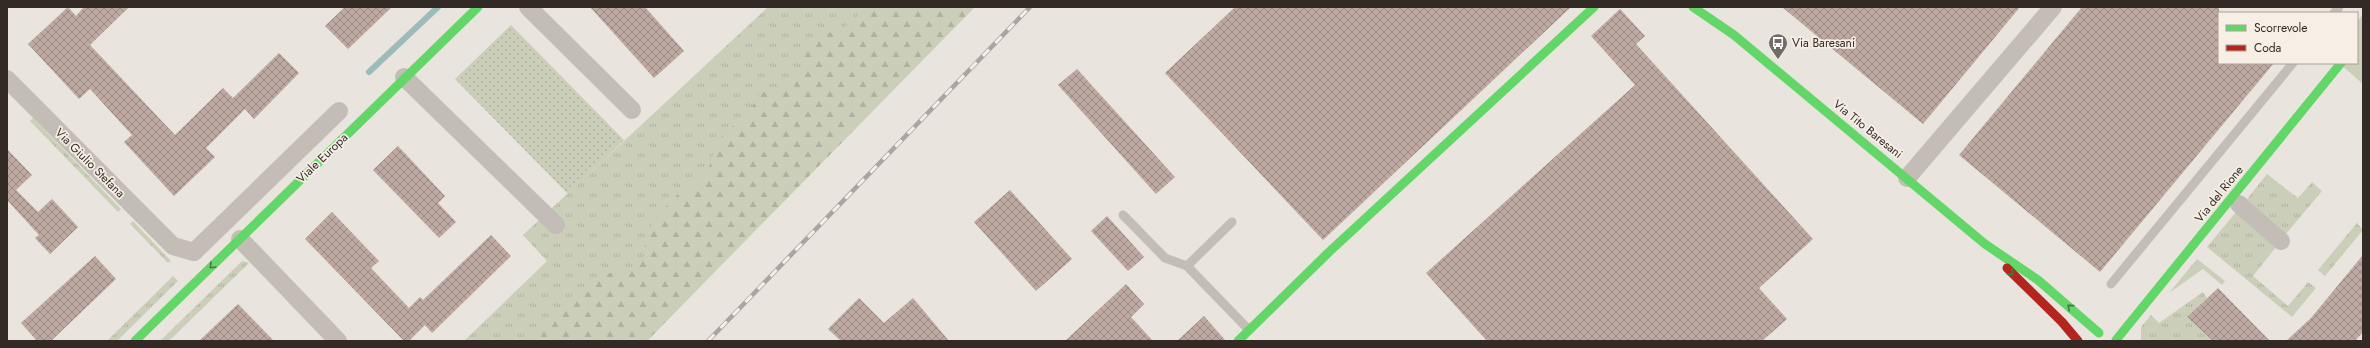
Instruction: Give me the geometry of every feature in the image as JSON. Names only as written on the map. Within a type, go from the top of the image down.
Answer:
[{"type":"street","name":"Viale Europa","points":[[135,341],[404,77],[478,7]]},
{"type":"street","points":[[528,7],[632,110]]},
{"type":"street","points":[[1238,341],[1594,7]]},
{"type":"street","name":"Via Tito Baresani","points":[[1693,7],[1734,35],[1908,178],[1985,244],[2038,280],[2099,333]]},
{"type":"street","points":[[1908,178],[2053,7]]},
{"type":"street","name":"Via Tito Baresani","points":[[1718,13],[1734,35]]},
{"type":"street","name":"Via del Rione","points":[[2099,333],[2110,335],[2117,340],[2340,64]]},
{"type":"street","points":[[404,77],[556,225]]},
{"type":"street","name":"Via Giulio Stefana","points":[[7,79],[173,246]]},
{"type":"street","name":"Viale Europa","points":[[173,246],[194,252],[339,111]]},
{"type":"street","points":[[2239,204],[2281,241]]},
{"type":"street","points":[[240,238],[338,341]]},
{"type":"street","name":"Via Tito Baresani","points":[[1985,244],[2026,290],[2068,327],[2079,341]]},
{"type":"street","points":[[2079,341],[2089,334],[2099,333]]},
{"type":"lane","points":[[2111,284],[2292,64]]},
{"type":"lane","points":[[1123,215],[1165,258],[1187,266],[1249,330]]},
{"type":"lane","points":[[1187,266],[1232,222]]},
{"type":"green space","points":[[768,7],[971,7],[647,341],[464,341],[547,261],[523,235]]},
{"type":"green space","points":[[861,7],[975,7],[647,341],[533,341],[571,303],[588,292],[603,275],[635,266],[644,256],[646,234],[658,215],[681,191],[706,181],[711,159],[724,132],[747,117],[758,95],[772,88],[794,82],[804,65],[801,54],[808,45],[817,38],[848,25],[859,14]]},
{"type":"green space","points":[[2363,14],[2363,84],[2340,64],[2358,64],[2358,21]]},
{"type":"green space","points":[[511,25],[624,140],[568,194],[455,79]]},
{"type":"green space","points":[[33,118],[121,209],[118,212],[30,121]]},
{"type":"green space","points":[[2267,174],[2298,198],[2312,182],[2322,191],[2286,234],[2247,199]]},
{"type":"green space","points":[[2236,212],[2276,247],[2253,276],[2288,306],[2308,282],[2316,288],[2292,317],[2207,247]]},
{"type":"green space","points":[[133,221],[171,261],[168,263],[130,224]]},
{"type":"green space","points":[[2357,223],[2363,230],[2325,276],[2318,270]]},
{"type":"green space","points":[[2197,259],[2225,281],[2222,285],[2203,269],[2169,293]]},
{"type":"green space","points":[[242,261],[249,263],[169,341],[160,341]]},
{"type":"green space","points":[[173,276],[178,281],[117,341],[107,341]]},
{"type":"green space","points":[[2203,292],[2207,298],[2187,317],[2213,341],[2141,341],[2141,327],[2151,315],[2159,323]]},
{"type":"building","points":[[68,7],[76,16],[84,7],[129,7],[90,45],[175,135],[223,88],[233,98],[279,53],[299,73],[254,119],[245,109],[206,148],[215,157],[174,196],[124,142],[132,135],[90,89],[79,99],[28,44]]},
{"type":"building","points":[[345,7],[392,7],[348,49],[325,26]]},
{"type":"building","points":[[590,7],[645,7],[684,51],[654,78]]},
{"type":"building","points":[[1235,7],[1571,7],[1323,240],[1165,73]]},
{"type":"building","points":[[1782,7],[2020,7],[1923,124]]},
{"type":"building","points":[[2082,7],[2219,7],[2218,64],[2273,64],[2100,272],[1959,155]]},
{"type":"building","points":[[1620,9],[1645,36],[1636,44],[1813,239],[1759,288],[1787,319],[1762,341],[1487,341],[1426,273],[1635,85],[1591,36]]},
{"type":"building","points":[[1077,69],[1175,177],[1156,194],[1058,85]]},
{"type":"building","points":[[398,146],[445,196],[438,203],[456,222],[439,238],[373,170]]},
{"type":"building","points":[[7,149],[32,175],[16,190],[38,212],[52,199],[78,227],[50,254],[35,238],[39,235],[7,200]]},
{"type":"building","points":[[1010,190],[1072,259],[1036,291],[974,222]]},
{"type":"building","points":[[332,212],[379,261],[371,268],[409,308],[420,297],[423,300],[491,235],[511,256],[432,333],[425,325],[409,341],[404,341],[305,239]]},
{"type":"building","points":[[1107,216],[1144,257],[1128,271],[1091,231]]},
{"type":"building","points":[[2363,255],[2363,332],[2355,341],[2286,341],[2311,318]]},
{"type":"building","points":[[95,256],[116,279],[51,341],[37,341],[21,323]]},
{"type":"building","points":[[1126,284],[1144,304],[1131,317],[1153,341],[1065,341]]},
{"type":"building","points":[[2218,288],[2270,341],[2213,341],[2187,317]]},
{"type":"building","points":[[859,298],[884,323],[913,298],[949,341],[841,341],[828,329]]},
{"type":"building","points":[[238,304],[274,341],[199,341]]},
{"type":"building","points":[[1204,316],[1226,341],[1177,341]]},
{"type":"waterway","points":[[369,72],[438,7]]},
{"type":"railway","points":[[708,341],[1030,7]]},
{"type":"traffic: fast","points":[[135,341],[478,7]]},
{"type":"traffic: fast","points":[[1238,341],[1329,252],[1594,7]]},
{"type":"traffic: fast","points":[[1693,7],[1734,35],[1985,244],[2038,280],[2099,333]]},
{"type":"traffic: fast","points":[[2116,340],[2340,64]]},
{"type":"traffic: jam","points":[[2007,268],[2062,322],[2078,341]]},
{"type":"place","name":"Via Baresani","points":[[1778,60]]}]
